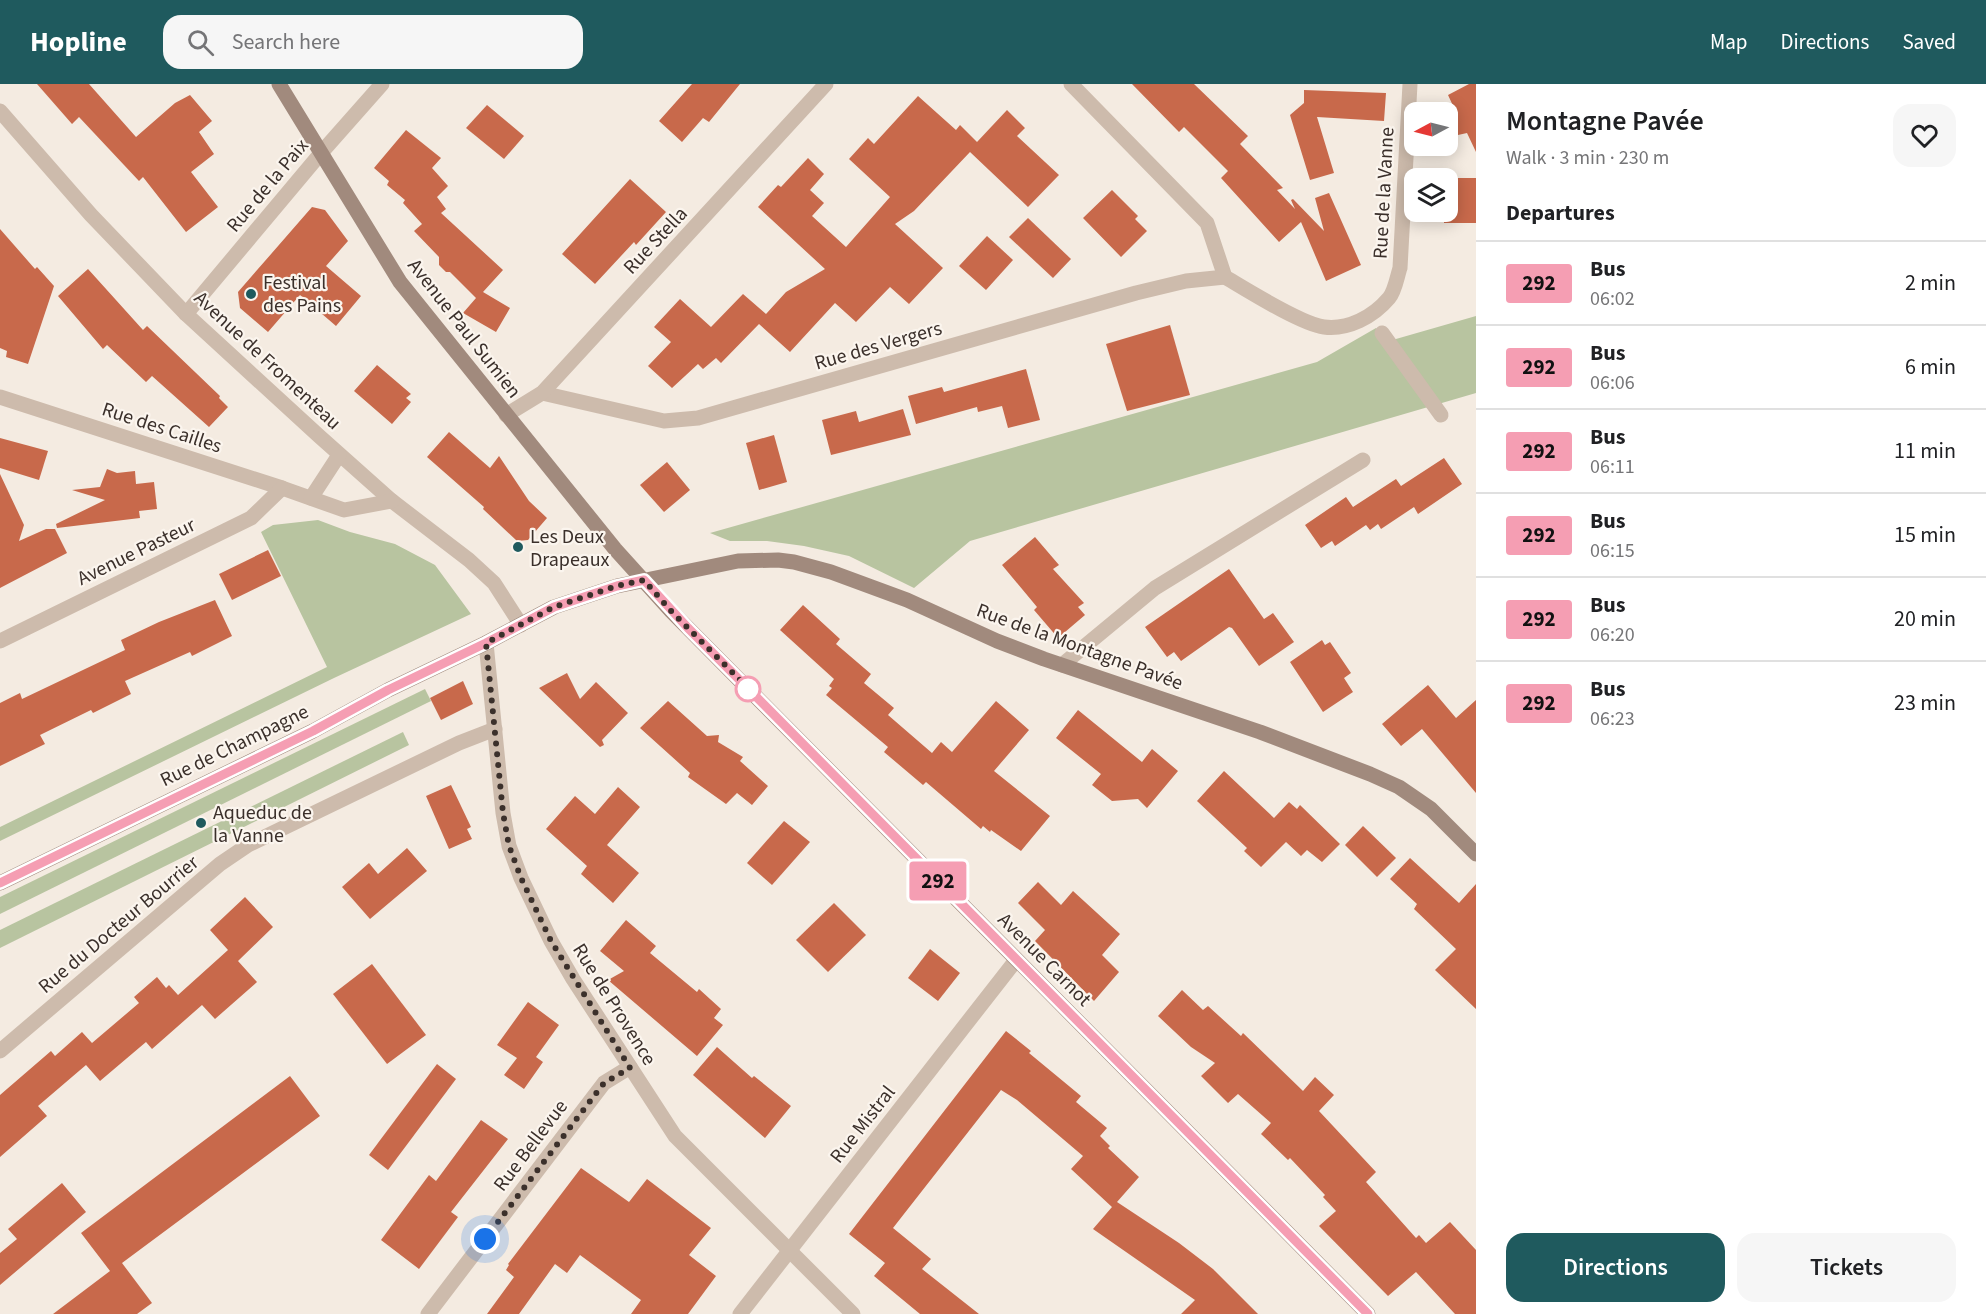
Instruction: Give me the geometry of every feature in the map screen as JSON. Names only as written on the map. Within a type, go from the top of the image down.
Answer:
[{"type":"street","name":"Avenue Paul Sumien","points":[[279,84],[400,282],[615,549],[644,580]]},
{"type":"street","name":"Rue de la Paix","points":[[186,314],[382,84]]},
{"type":"street","name":"Rue Stella","points":[[506,415],[542,393],[826,84]]},
{"type":"street","points":[[1071,84],[1207,223],[1225,278]]},
{"type":"street","name":"Rue de la Vanne","points":[[1225,278],[1299,318],[1322,327],[1340,327],[1356,323],[1390,297],[1400,268],[1410,84]]},
{"type":"street","name":"Avenue de Fromenteau","points":[[0,111],[91,215],[186,314],[392,501],[469,560],[494,583],[521,625]]},
{"type":"street","name":"Rue des Vergers","points":[[542,393],[664,421],[698,418],[1136,293],[1186,282],[1225,278]]},
{"type":"street","points":[[1382,333],[1441,415]]},
{"type":"street","name":"Rue des Cailles","points":[[0,397],[344,510],[392,501]]},
{"type":"street","points":[[311,498],[339,454]]},
{"type":"street","points":[[1062,665],[1155,588],[1363,460]]},
{"type":"street","name":"Avenue Pasteur","points":[[0,641],[251,518],[282,488]]},
{"type":"street","name":"Rue de la Montagne Pavée","points":[[521,625],[554,607],[617,586],[738,561],[794,562],[831,572],[907,600],[997,640],[1062,665],[1260,732],[1389,783],[1431,809],[1476,854]]},
{"type":"street","name":"Avenue Carnot","points":[[644,580],[671,611],[1368,1314]]},
{"type":"street","name":"Rue de Champagne","points":[[0,883],[313,731],[388,690],[521,625]]},
{"type":"street","name":"Rue de Provence","points":[[486,643],[503,813],[509,846],[521,878],[551,941],[675,1136],[853,1314]]},
{"type":"street","name":"Rue du Docteur Bourrier","points":[[0,1051],[220,864],[248,845],[459,743],[495,729]]},
{"type":"street","name":"Rue Mistral","points":[[740,1314],[1016,960]]},
{"type":"street","name":"Rue Bellevue","points":[[428,1314],[604,1083],[630,1068]]},
{"type":"green space","points":[[1476,316],[1476,393],[970,541],[914,588],[849,556],[767,541],[730,541],[710,533],[1317,362],[1376,328],[1389,341]]},
{"type":"green space","points":[[318,520],[350,532],[395,544],[435,565],[471,614],[334,678],[0,841],[0,827],[327,667],[261,532],[273,525]]},
{"type":"green space","points":[[425,689],[431,701],[0,914],[0,897]]},
{"type":"green space","points":[[403,732],[409,745],[0,948],[0,930]]},
{"type":"building","points":[[37,84],[89,84],[136,137],[175,103],[190,95],[212,121],[199,132],[214,154],[191,172],[218,207],[186,232],[143,177],[139,181],[79,117],[72,124]]},
{"type":"building","points":[[692,84],[740,84],[709,122],[703,118],[682,142],[659,121]]},
{"type":"building","points":[[1132,84],[1194,84],[1248,136],[1240,144],[1283,188],[1277,190],[1295,209],[1291,200],[1293,199],[1324,231],[1315,198],[1329,193],[1361,265],[1326,281],[1301,222],[1279,242],[1221,178],[1228,171],[1184,127],[1179,132]]},
{"type":"building","points":[[1469,84],[1476,84],[1476,152],[1467,133],[1458,135],[1458,102],[1451,102],[1448,95]]},
{"type":"building","points":[[1304,90],[1386,93],[1384,121],[1317,117],[1334,173],[1310,180],[1290,115],[1304,103]]},
{"type":"building","points":[[918,96],[956,130],[960,125],[977,142],[1007,110],[1025,128],[1017,136],[1059,175],[1028,207],[970,152],[914,211],[895,224],[943,268],[909,304],[890,287],[856,322],[835,303],[790,352],[759,324],[721,363],[716,358],[703,369],[698,364],[672,388],[648,366],[671,342],[654,327],[680,299],[711,327],[743,294],[766,314],[786,292],[825,269],[758,207],[778,185],[781,187],[808,158],[824,174],[810,190],[824,203],[812,216],[846,247],[890,197],[849,159],[868,138],[874,144]]},
{"type":"building","points":[[487,105],[524,136],[504,159],[466,128]]},
{"type":"building","points":[[406,130],[441,158],[432,168],[448,186],[437,197],[446,209],[441,213],[503,270],[483,292],[510,308],[496,332],[463,313],[476,298],[450,272],[446,272],[439,265],[439,257],[414,231],[422,224],[403,203],[405,200],[387,185],[389,181],[374,168]]},
{"type":"building","points":[[1458,178],[1476,178],[1476,223],[1444,223],[1458,222]]},
{"type":"building","points":[[630,179],[666,212],[636,245],[634,242],[595,284],[562,254]]},
{"type":"building","points":[[1112,190],[1138,216],[1135,219],[1147,231],[1121,257],[1083,218]]},
{"type":"building","points":[[312,207],[325,210],[348,241],[326,266],[361,296],[336,326],[300,295],[268,332],[240,308],[238,292]]},
{"type":"building","points":[[1028,218],[1071,259],[1053,278],[1009,237]]},
{"type":"building","points":[[0,229],[35,269],[37,267],[54,286],[28,364],[6,357],[7,351],[0,348]]},
{"type":"building","points":[[987,236],[1013,260],[986,290],[959,266]]},
{"type":"building","points":[[88,269],[143,330],[147,326],[220,396],[219,398],[228,407],[209,427],[152,376],[146,382],[107,345],[103,349],[58,296]]},
{"type":"building","points":[[1170,325],[1190,395],[1127,411],[1106,344]]},
{"type":"building","points":[[377,365],[411,394],[406,398],[411,402],[392,424],[354,391]]},
{"type":"building","points":[[1026,369],[1040,420],[1008,428],[1002,406],[978,412],[977,407],[916,424],[908,396],[942,387],[944,392]]},
{"type":"building","points":[[903,409],[911,435],[831,455],[822,420],[856,411],[859,422]]},
{"type":"building","points":[[449,432],[490,468],[499,456],[529,501],[547,518],[528,540],[517,541],[483,509],[484,507],[427,457]]},
{"type":"building","points":[[774,435],[787,482],[759,490],[746,443]]},
{"type":"building","points":[[0,438],[48,451],[39,480],[0,468]]},
{"type":"building","points":[[1444,458],[1462,484],[1418,514],[1414,507],[1381,529],[1378,524],[1370,530],[1366,525],[1335,546],[1332,541],[1321,548],[1305,525],[1346,497],[1353,507],[1396,479],[1401,486]]},
{"type":"building","points":[[667,462],[690,490],[664,512],[640,485]]},
{"type":"building","points":[[107,469],[117,473],[135,471],[136,484],[154,482],[157,509],[139,511],[140,518],[57,528],[56,524],[105,500],[72,490],[100,487]]},
{"type":"building","points":[[0,474],[24,525],[19,541],[46,529],[55,529],[67,553],[0,588]]},
{"type":"building","points":[[1035,537],[1059,565],[1053,569],[1084,603],[1078,607],[1085,615],[1058,638],[1034,610],[1037,607],[1002,565]]},
{"type":"building","points":[[268,550],[281,576],[232,600],[219,574]]},
{"type":"building","points":[[1229,569],[1264,619],[1273,613],[1294,642],[1259,666],[1229,627],[1181,661],[1174,652],[1167,657],[1145,627]]},
{"type":"building","points":[[215,600],[232,636],[192,656],[190,652],[125,681],[131,694],[93,713],[91,710],[40,735],[45,744],[0,766],[0,703],[20,693],[22,699],[125,650],[121,640]]},
{"type":"building","points":[[803,605],[840,639],[836,644],[871,674],[864,683],[894,708],[888,715],[932,753],[941,742],[952,752],[996,701],[1029,730],[994,771],[1050,816],[1021,851],[991,830],[990,832],[983,826],[981,829],[926,782],[923,785],[884,752],[888,747],[826,695],[832,688],[829,686],[834,679],[780,630]]},
{"type":"building","points":[[1322,640],[1325,645],[1330,642],[1351,673],[1344,678],[1353,692],[1323,712],[1290,662]]},
{"type":"building","points":[[567,673],[580,699],[596,682],[628,713],[602,740],[604,745],[600,747],[539,688]]},
{"type":"building","points":[[463,681],[473,704],[441,720],[430,698]]},
{"type":"building","points":[[1428,685],[1456,718],[1476,700],[1476,793],[1422,729],[1401,746],[1382,724]]},
{"type":"building","points":[[668,701],[707,736],[719,735],[718,742],[743,757],[740,761],[768,786],[752,805],[737,793],[726,804],[688,777],[690,773],[640,728]]},
{"type":"building","points":[[1078,710],[1142,762],[1152,749],[1178,771],[1147,808],[1138,799],[1112,801],[1092,785],[1101,774],[1056,738]]},
{"type":"building","points":[[1224,771],[1274,818],[1289,802],[1297,809],[1300,805],[1340,844],[1322,862],[1307,850],[1301,856],[1286,842],[1261,867],[1244,851],[1247,848],[1197,801]]},
{"type":"building","points":[[451,785],[471,827],[467,829],[472,839],[449,849],[426,796]]},
{"type":"building","points":[[618,787],[640,807],[607,845],[639,873],[613,903],[581,874],[587,866],[546,829],[575,796],[595,814]]},
{"type":"building","points":[[784,821],[810,842],[772,885],[747,863]]},
{"type":"building","points":[[1363,826],[1396,858],[1377,877],[1345,845]]},
{"type":"building","points":[[407,848],[427,871],[370,919],[342,887],[369,863],[378,874]]},
{"type":"building","points":[[1410,858],[1459,903],[1476,884],[1476,1009],[1435,970],[1456,949],[1414,909],[1417,904],[1390,879]]},
{"type":"building","points":[[1038,882],[1061,905],[1073,891],[1120,934],[1102,955],[1119,972],[1094,1001],[1035,941],[1045,930],[1018,903]]},
{"type":"building","points":[[245,897],[273,927],[238,961],[257,982],[215,1019],[202,1005],[152,1049],[146,1042],[100,1081],[86,1065],[38,1106],[47,1116],[0,1157],[0,1095],[51,1051],[55,1056],[82,1032],[92,1043],[139,1003],[134,997],[157,977],[166,988],[169,985],[178,995],[228,950],[210,930]]},
{"type":"building","points":[[834,903],[866,935],[828,972],[796,940]]},
{"type":"building","points":[[626,920],[656,946],[650,953],[697,992],[699,989],[721,1009],[714,1018],[723,1025],[697,1056],[608,980],[624,971],[600,951]]},
{"type":"building","points":[[930,949],[960,973],[938,1001],[908,978]]},
{"type":"building","points":[[372,964],[426,1035],[387,1064],[333,994]]},
{"type":"building","points":[[1182,990],[1203,1010],[1208,1006],[1241,1036],[1243,1033],[1303,1091],[1315,1077],[1334,1095],[1319,1111],[1376,1172],[1366,1182],[1416,1238],[1419,1235],[1426,1243],[1450,1222],[1476,1250],[1476,1314],[1455,1314],[1416,1272],[1388,1296],[1319,1226],[1336,1211],[1323,1197],[1325,1195],[1290,1158],[1288,1160],[1261,1134],[1271,1123],[1238,1094],[1228,1103],[1201,1076],[1215,1063],[1191,1047],[1158,1016]]},
{"type":"building","points":[[528,1002],[559,1025],[536,1057],[543,1062],[524,1089],[504,1075],[517,1058],[497,1045]]},
{"type":"building","points":[[1006,1031],[1081,1096],[1076,1102],[1107,1128],[1100,1136],[1110,1146],[1108,1148],[1139,1177],[1117,1202],[1179,1243],[1213,1269],[1258,1314],[1181,1314],[1195,1300],[1093,1229],[1112,1207],[1071,1169],[1083,1156],[1017,1100],[1001,1090],[893,1228],[931,1259],[922,1269],[979,1314],[920,1314],[874,1276],[885,1263],[849,1234]]},
{"type":"building","points":[[717,1047],[752,1078],[754,1076],[791,1106],[765,1138],[693,1075]]},
{"type":"building","points":[[437,1064],[456,1079],[388,1170],[369,1155]]},
{"type":"building","points":[[290,1076],[320,1116],[122,1263],[152,1303],[137,1314],[53,1314],[110,1271],[81,1233]]},
{"type":"building","points":[[481,1120],[508,1139],[451,1212],[458,1217],[419,1269],[381,1240],[429,1175],[436,1181]]},
{"type":"building","points":[[581,1168],[629,1202],[647,1179],[711,1228],[689,1255],[716,1276],[688,1314],[631,1314],[641,1300],[580,1255],[567,1273],[555,1264],[519,1314],[487,1314],[514,1277],[506,1270],[508,1264]]},
{"type":"building","points":[[62,1183],[86,1212],[0,1285],[0,1253],[17,1239],[8,1229]]},
{"type":"bus line","name":"292","points":[[0,883],[313,731],[388,690],[554,607],[617,586],[644,580],[671,611],[1368,1314]]},
{"type":"place","name":"Festival des Pains","points":[[251,294]]},
{"type":"place","name":"Les Deux Drapeaux","points":[[518,547]]},
{"type":"place","name":"Aqueduc de la Vanne","points":[[201,823]]},
{"type":"route","points":[[485,1239],[604,1083],[630,1068],[551,941],[521,878],[509,846],[503,813],[486,643],[554,607],[617,586],[644,580],[671,611],[754,694],[748,689]]}]
